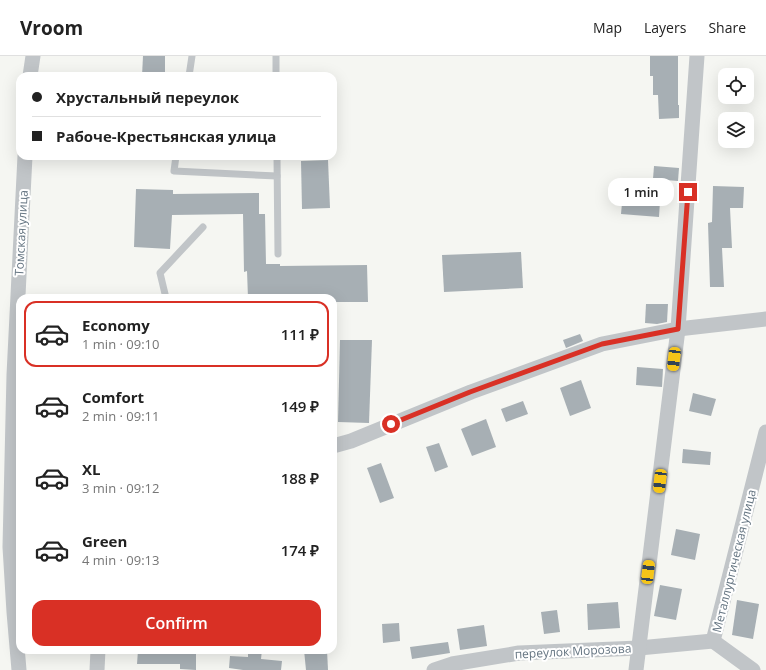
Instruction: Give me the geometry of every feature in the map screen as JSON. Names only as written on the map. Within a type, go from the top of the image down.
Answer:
[{"type":"street","points":[[30,72],[32,56]]},
{"type":"street","points":[[636,670],[678,329],[697,56]]},
{"type":"street","name":"Томская улица","points":[[18,294],[24,160]]},
{"type":"street","points":[[337,445],[351,441],[470,392],[602,344],[678,329],[766,319]]},
{"type":"street","name":"Томская улица","points":[[16,331],[10,547],[16,635]]},
{"type":"street","name":"Металлургическая улица","points":[[753,670],[713,641],[766,432]]},
{"type":"street","name":"переулок Морозова","points":[[434,670],[452,664],[519,653],[639,648],[713,641]]},
{"type":"street","name":"Томская улица","points":[[18,654],[19,670]]},
{"type":"street","points":[[97,670],[98,654]]},
{"type":"lane","points":[[190,72],[192,56]]},
{"type":"lane","points":[[276,56],[276,72]]},
{"type":"lane","points":[[175,160],[174,171],[277,176]]},
{"type":"lane","points":[[277,160],[278,254]]},
{"type":"lane","points":[[165,294],[160,273],[203,227]]},
{"type":"building","points":[[143,56],[165,56],[165,72],[142,72]]},
{"type":"building","points":[[650,56],[678,56],[679,118],[659,119],[658,95],[653,95],[653,76],[650,76]]},
{"type":"building","points":[[328,160],[330,208],[302,209],[301,161]]},
{"type":"building","points":[[654,166],[679,168],[678,181],[653,179]]},
{"type":"building","points":[[624,181],[661,184],[659,217],[621,214]]},
{"type":"building","points":[[713,186],[744,187],[743,208],[730,208],[732,248],[722,248],[724,287],[710,287],[708,223],[712,222]]},
{"type":"building","points":[[136,189],[173,190],[173,194],[259,193],[259,214],[265,214],[266,264],[280,264],[280,266],[367,265],[368,302],[337,302],[337,294],[248,294],[247,271],[244,272],[243,214],[172,215],[170,249],[134,247]]},
{"type":"building","points":[[521,252],[523,288],[444,292],[442,255]]},
{"type":"building","points":[[646,304],[668,304],[667,322],[657,324],[645,323]]},
{"type":"building","points":[[580,334],[583,341],[566,348],[563,340]]},
{"type":"building","points":[[340,340],[372,340],[369,423],[338,422]]},
{"type":"building","points":[[637,367],[663,369],[662,387],[636,385]]},
{"type":"building","points":[[581,380],[591,408],[570,416],[560,388]]},
{"type":"building","points":[[693,393],[716,399],[711,416],[689,411]]},
{"type":"building","points":[[523,401],[528,414],[506,422],[501,409]]},
{"type":"building","points":[[486,419],[496,447],[472,456],[461,429]]},
{"type":"building","points":[[439,443],[448,467],[435,472],[426,447]]},
{"type":"building","points":[[683,449],[711,452],[710,465],[682,463]]},
{"type":"building","points":[[381,463],[394,498],[380,503],[367,468]]},
{"type":"building","points":[[676,529],[700,534],[695,560],[671,555]]},
{"type":"building","points":[[660,585],[682,589],[676,620],[654,616]]},
{"type":"building","points":[[737,600],[759,604],[753,639],[732,635]]},
{"type":"building","points":[[618,602],[620,628],[588,630],[587,604]]},
{"type":"building","points":[[557,610],[560,632],[544,634],[541,612]]},
{"type":"building","points":[[399,623],[400,641],[383,643],[382,624]]},
{"type":"building","points":[[484,625],[487,646],[460,650],[457,629]]},
{"type":"building","points":[[448,642],[450,653],[412,659],[410,647]]},
{"type":"building","points":[[138,654],[196,654],[196,670],[180,669],[180,664],[137,664]]},
{"type":"building","points":[[248,654],[262,654],[261,659],[282,661],[281,670],[243,670],[229,668],[230,656],[248,657]]},
{"type":"building","points":[[304,654],[327,654],[328,670],[306,670]]},
{"type":"route","points":[[391,424],[470,392],[602,344],[678,329],[688,192]]}]
